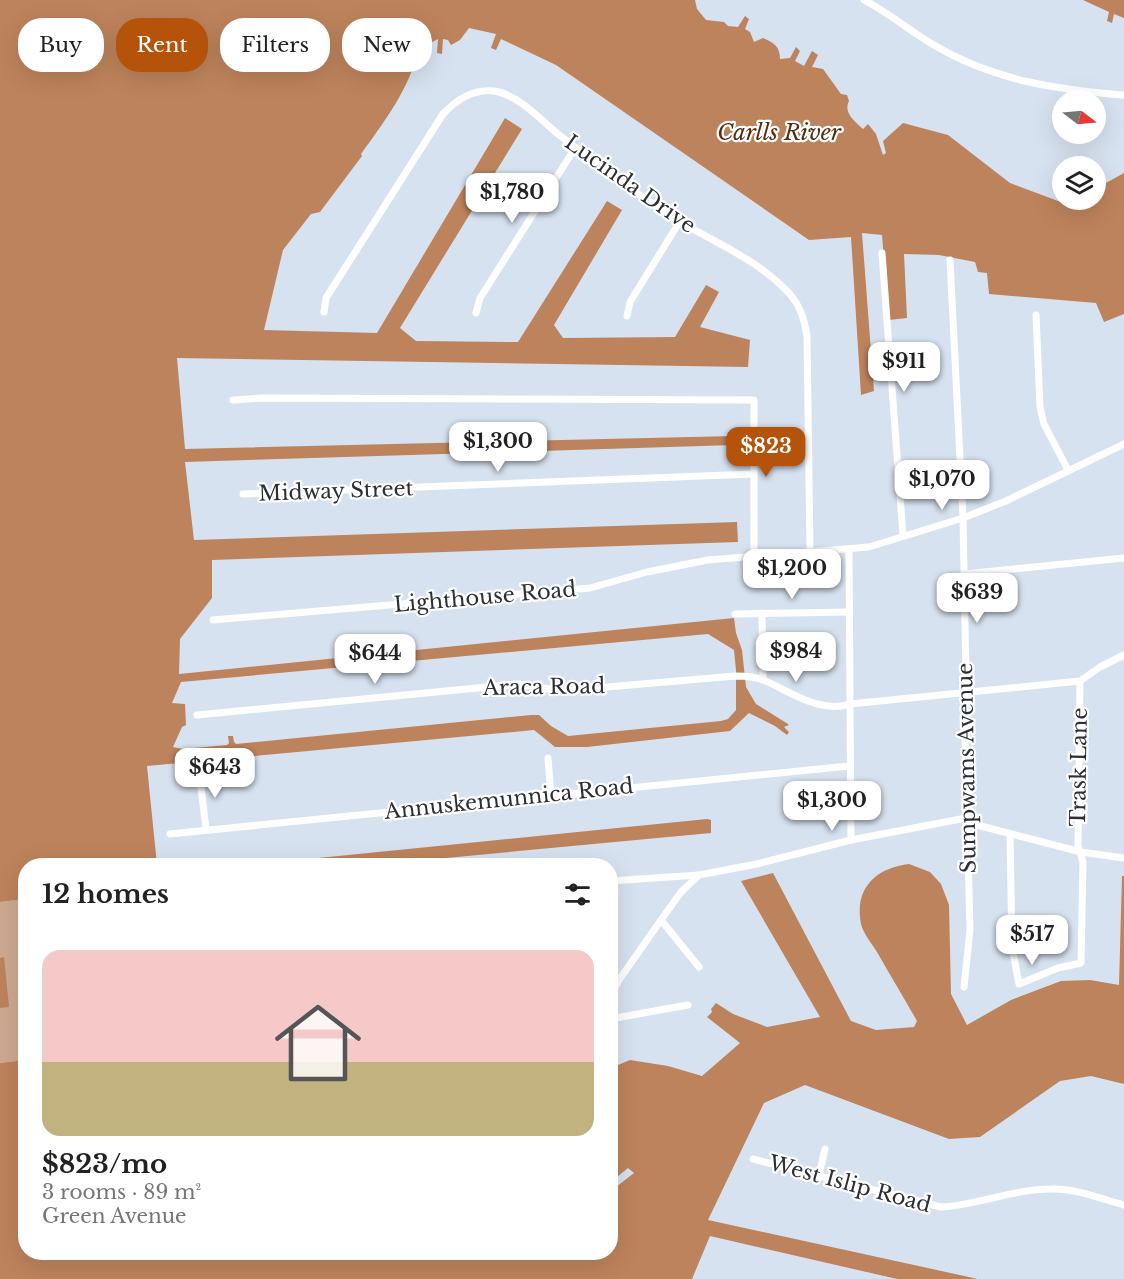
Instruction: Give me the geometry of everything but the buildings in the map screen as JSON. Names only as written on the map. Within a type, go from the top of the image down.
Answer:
[{"type":"street","points":[[864,0],[935,46],[972,64],[1018,80],[1062,90],[1124,95]]},
{"type":"street","name":"Lucinda Drive","points":[[324,312],[326,298],[443,114],[454,102],[484,90],[511,97],[575,148],[680,221],[747,259],[770,275],[797,303],[804,317],[807,336],[810,553]]},
{"type":"street","points":[[476,313],[480,298],[575,148]]},
{"type":"street","points":[[627,316],[630,302],[680,221]]},
{"type":"street","points":[[882,253],[903,536]]},
{"type":"street","name":"Sumpwams Avenue","points":[[950,260],[963,518],[969,930],[964,987]]},
{"type":"street","points":[[1036,315],[1040,408],[1044,424],[1068,470]]},
{"type":"street","points":[[233,400],[286,398],[754,400],[754,556]]},
{"type":"street","name":"Lighthouse Road","points":[[213,620],[590,588],[708,560],[869,547],[963,518],[1006,501],[1124,444]]},
{"type":"street","name":"Midway Street","points":[[243,494],[753,474]]},
{"type":"street","points":[[849,550],[851,840]]},
{"type":"street","points":[[964,574],[1124,558]]},
{"type":"street","points":[[735,614],[849,612]]},
{"type":"street","points":[[762,613],[763,679]]},
{"type":"street","points":[[1080,681],[1100,667],[1124,655]]},
{"type":"street","name":"Araca Road","points":[[197,715],[519,684],[536,685],[561,691],[747,676],[763,679],[796,697],[815,703],[842,706],[1080,681]]},
{"type":"street","name":"Trask Lane","points":[[1010,834],[1012,946],[1019,984],[1058,968],[1081,963],[1083,862],[1078,846],[1080,681]]},
{"type":"street","points":[[548,758],[551,796]]},
{"type":"street","name":"Annuskemunnica Road","points":[[170,834],[849,766]]},
{"type":"street","points":[[199,771],[206,829]]},
{"type":"street","points":[[618,880],[699,875],[756,864],[851,840],[966,818],[977,825],[1081,852],[1124,858]]},
{"type":"street","points":[[618,982],[681,892],[699,875]]},
{"type":"street","points":[[661,920],[699,967]]},
{"type":"street","points":[[618,1018],[688,1005]]},
{"type":"street","points":[[819,1175],[825,1149]]},
{"type":"street","name":"West Islip Road","points":[[753,1159],[941,1207],[964,1206],[1052,1189],[1124,1204]]},
{"type":"shaded area","points":[[18,900],[18,1061],[0,1063],[0,902]]},
{"type":"water","name":"Carlls River","points":[[0,0],[695,0],[697,9],[706,20],[724,22],[728,26],[738,27],[745,16],[749,19],[745,29],[750,32],[754,42],[763,38],[773,43],[778,48],[780,59],[790,58],[796,47],[800,51],[795,61],[804,66],[812,51],[818,55],[812,67],[823,69],[841,94],[847,95],[849,113],[863,129],[868,124],[876,134],[883,155],[886,153],[883,141],[903,123],[948,135],[1010,183],[1052,199],[1052,210],[1106,210],[1106,183],[1124,173],[1124,314],[1104,322],[1096,303],[989,294],[987,273],[978,272],[975,262],[939,255],[904,254],[907,318],[889,320],[882,235],[862,233],[874,391],[861,395],[851,237],[809,240],[556,65],[501,39],[496,50],[491,48],[496,34],[469,28],[460,40],[451,45],[448,40],[443,39],[442,54],[437,53],[438,39],[432,42],[432,18],[342,18],[342,72],[412,72],[403,91],[361,154],[362,156],[320,212],[311,214],[283,250],[264,330],[377,333],[505,118],[522,129],[400,328],[416,341],[518,342],[607,201],[622,210],[554,325],[563,338],[675,337],[706,285],[719,292],[700,327],[750,340],[748,367],[177,358],[185,449],[734,436],[734,445],[185,462],[194,540],[737,522],[738,542],[212,560],[212,598],[180,639],[179,674],[734,618],[742,650],[746,687],[756,704],[789,725],[784,727],[789,732],[787,735],[749,713],[730,731],[587,747],[555,747],[534,730],[147,766],[156,858],[18,858],[18,900],[0,902]],"holes":[[[708,634],[734,650],[736,710],[728,719],[721,721],[568,736],[551,726],[539,715],[531,715],[236,744],[233,736],[228,736],[227,745],[183,749],[173,747],[182,727],[186,725],[185,704],[172,703],[181,682]]]},
{"type":"water","points":[[1083,0],[1124,0],[1124,18],[1114,14],[1112,23],[1107,21],[1109,12]]},
{"type":"water","points":[[711,820],[711,833],[445,858],[319,858]]},
{"type":"water","points":[[909,864],[930,872],[941,884],[949,905],[951,994],[967,1025],[1011,1000],[1061,981],[1090,980],[1119,985],[1122,876],[1124,876],[1124,1084],[1091,1076],[1060,1081],[980,1137],[949,1139],[805,1085],[764,1103],[708,1220],[978,1279],[897,1279],[710,1236],[692,1279],[0,1279],[0,1063],[18,1061],[18,1260],[618,1260],[618,1186],[634,1173],[628,1168],[618,1176],[618,1065],[630,1060],[668,1066],[702,1076],[740,1043],[707,1017],[716,1003],[733,1014],[767,1027],[820,1017],[741,881],[773,873],[851,1021],[876,1030],[914,1027],[917,1021],[861,924],[860,911],[864,890],[877,875],[897,866]]},
{"type":"water","points":[[4,957],[9,1007],[0,1008],[0,958]]}]
